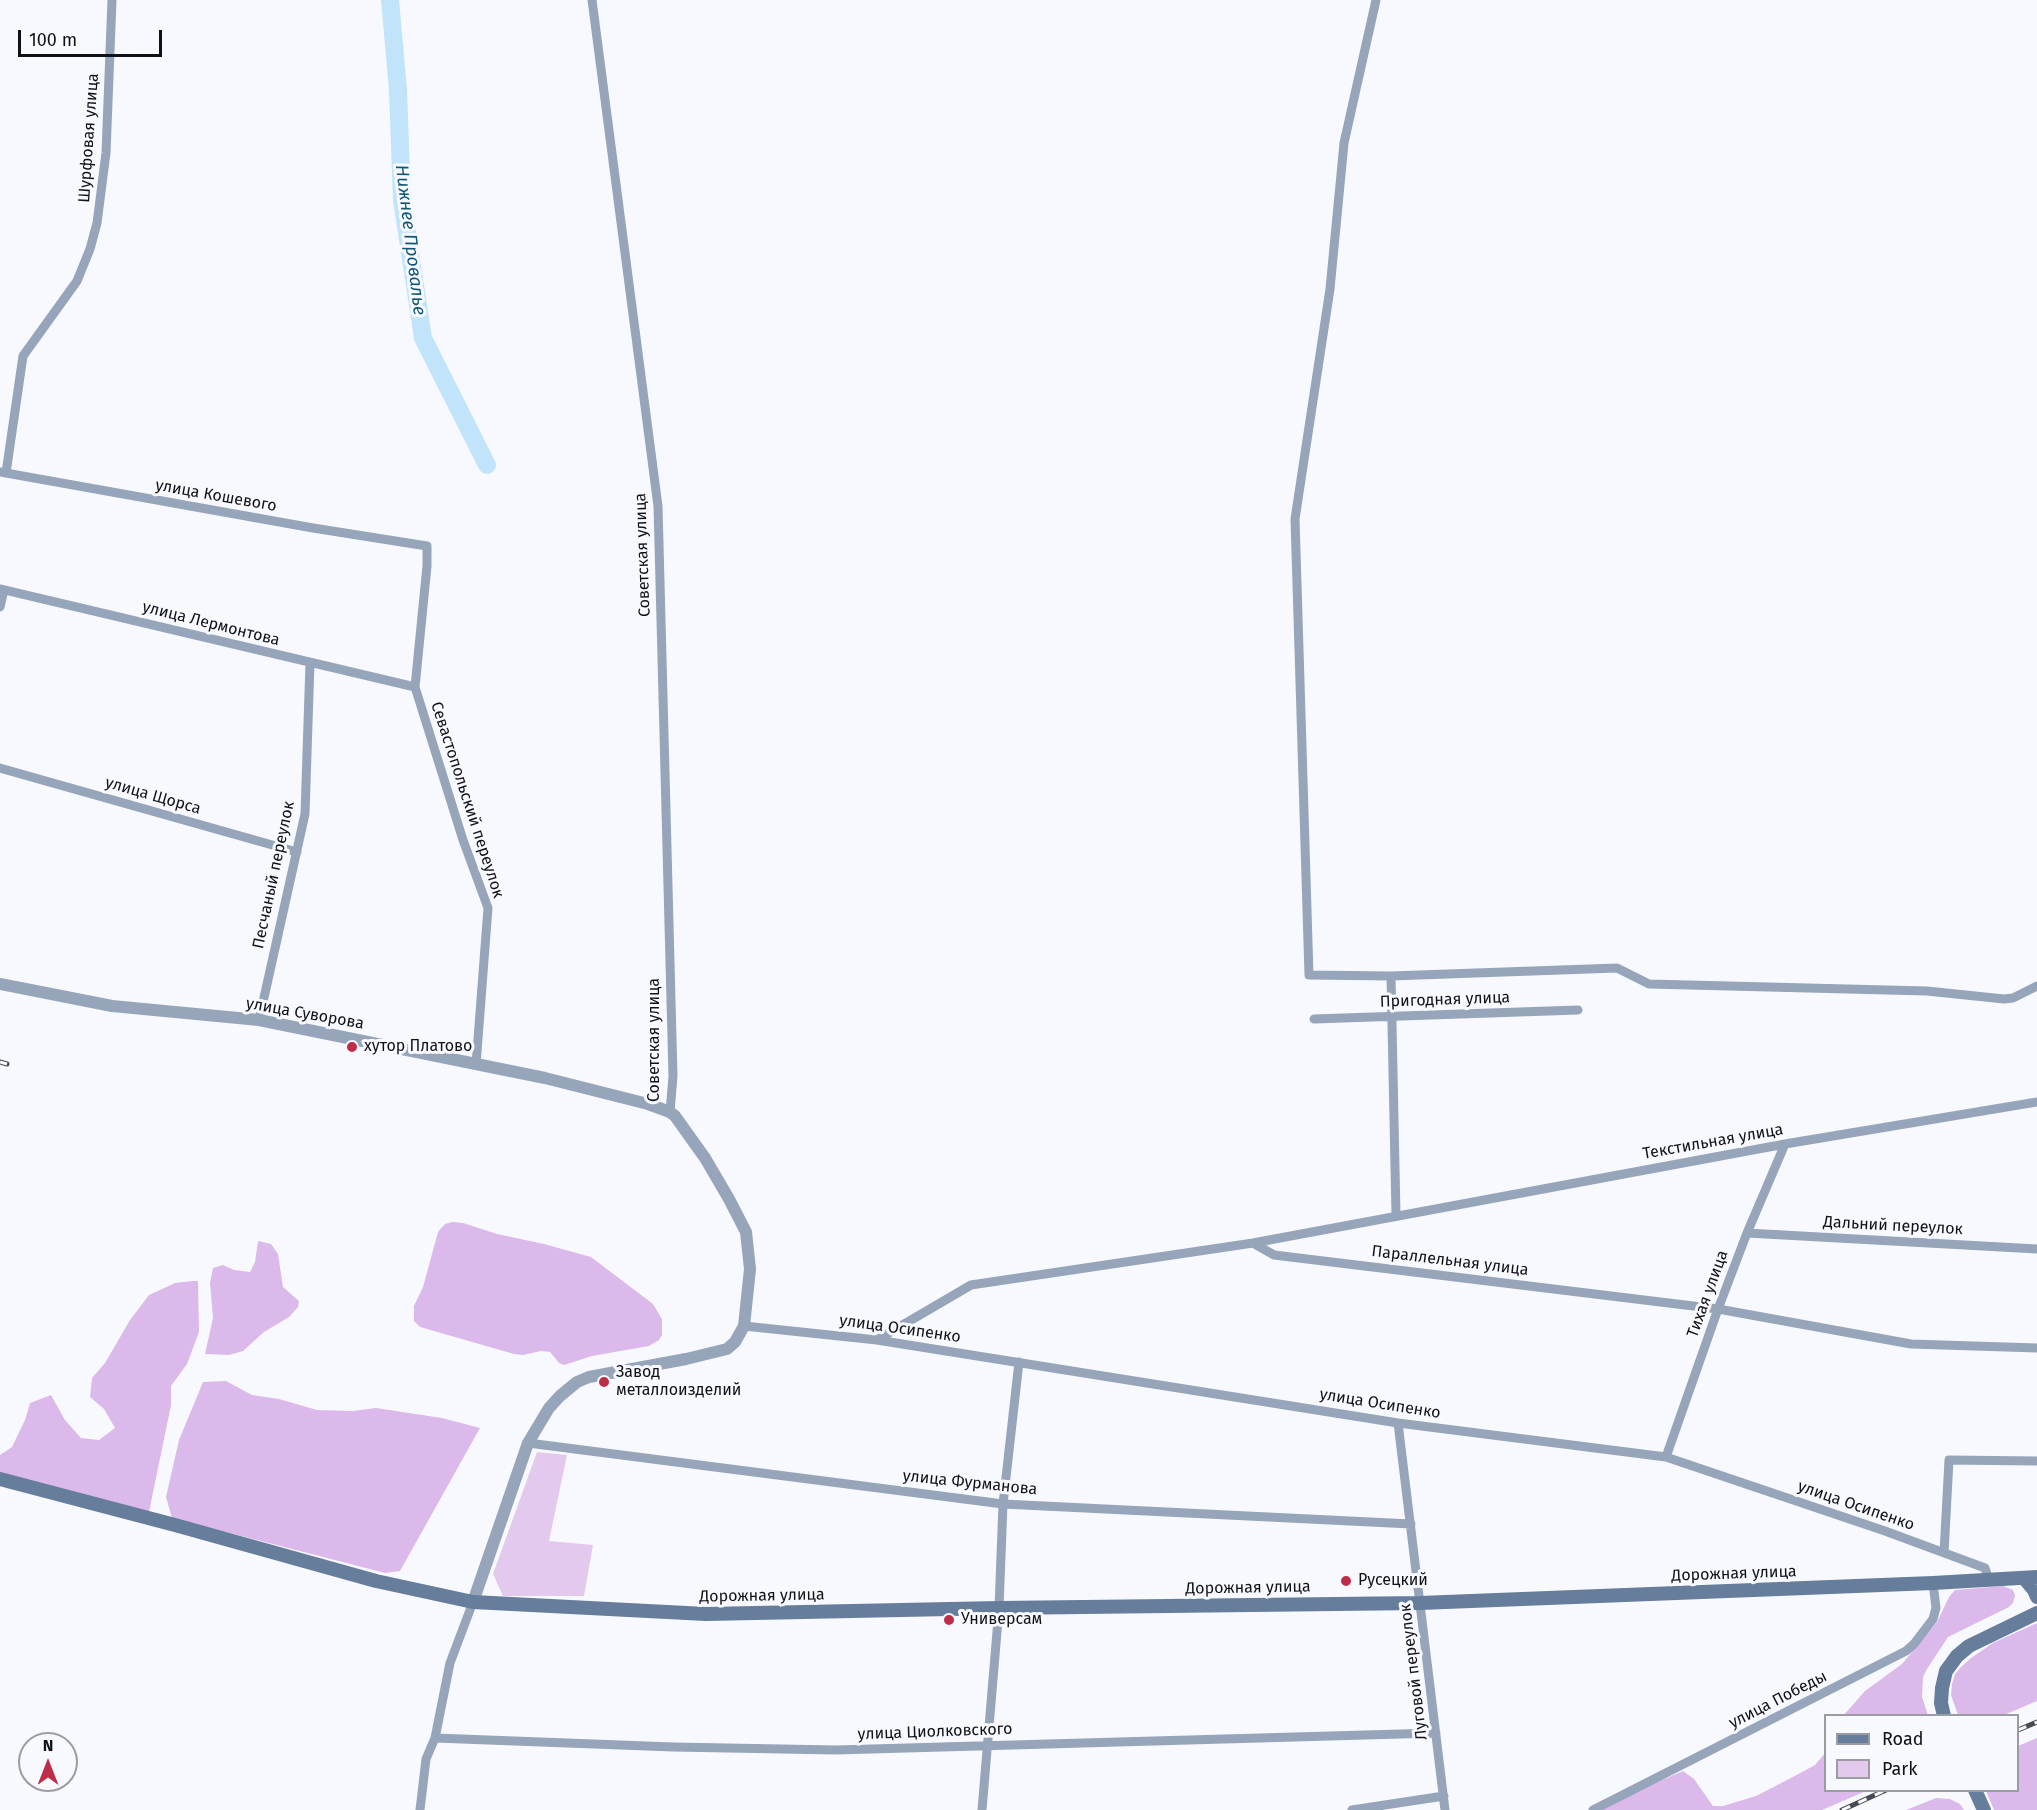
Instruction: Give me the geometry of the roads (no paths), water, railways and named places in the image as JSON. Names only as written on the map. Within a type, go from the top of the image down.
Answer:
[{"type":"main road","name":"Дорожная улица","points":[[0,1479],[376,1581],[472,1602],[706,1614],[1420,1603],[1933,1583],[2031,1577]]},
{"type":"main road","points":[[2031,1577],[2037,1597]]},
{"type":"main road","points":[[1944,1714],[1941,1703],[1942,1688],[1946,1671],[1957,1656],[1969,1646],[2037,1613]]},
{"type":"main road","points":[[1976,1793],[1984,1810]]},
{"type":"street","name":"Шурфовая улица","points":[[3,472],[23,356],[77,281],[90,249],[97,223],[106,153],[112,0]]},
{"type":"street","name":"Советская улица","points":[[592,0],[658,506],[673,1076],[670,1112]]},
{"type":"street","points":[[1376,0],[1344,143],[1330,289],[1294,519],[1309,975],[1391,976],[1617,968],[1649,984],[1927,991],[1979,995],[1994,999],[2013,998],[2037,986]]},
{"type":"street","name":"улица Кошевого","points":[[3,472],[313,528],[427,546]]},
{"type":"street","name":"Севастопольский переулок","points":[[427,546],[415,687],[463,840],[488,908],[476,1065]]},
{"type":"street","points":[[0,607],[2,589]]},
{"type":"street","name":"улица Лермонтова","points":[[2,589],[415,687]]},
{"type":"street","name":"Песчаный переулок","points":[[259,1020],[305,814],[310,663]]},
{"type":"street","name":"улица Щорса","points":[[0,768],[297,852]]},
{"type":"street","points":[[1391,976],[1396,1215]]},
{"type":"street","name":"улица Суворова","points":[[0,984],[112,1006],[259,1020],[604,1092],[670,1112]]},
{"type":"street","name":"Пригодная улица","points":[[1314,1019],[1578,1010]]},
{"type":"street","name":"Текстильная улица","points":[[1253,1243],[1785,1144],[2037,1102]]},
{"type":"street","points":[[420,1810],[426,1759],[435,1738],[450,1663],[528,1443],[549,1408],[577,1382],[590,1377],[727,1349],[735,1342],[744,1326],[750,1269],[746,1232],[705,1158],[670,1112]]},
{"type":"street","name":"Тихая улица","points":[[1666,1457],[1718,1308],[1785,1144]]},
{"type":"street","name":"Дальний переулок","points":[[1747,1233],[2037,1249]]},
{"type":"street","points":[[877,1340],[971,1285],[1253,1243]]},
{"type":"street","name":"Параллельная улица","points":[[1253,1243],[1274,1255],[1718,1308],[1911,1344],[2037,1348]]},
{"type":"street","name":"улица Осипенко","points":[[744,1326],[877,1340],[1398,1423],[1666,1457],[1944,1552],[1985,1568],[1989,1580]]},
{"type":"street","points":[[982,1810],[999,1608],[1003,1504],[1019,1362]]},
{"type":"street","name":"Луговой переулок","points":[[1398,1423],[1445,1810]]},
{"type":"street","name":"улица Фурманова","points":[[528,1443],[1003,1504],[1411,1524]]},
{"type":"street","points":[[1944,1552],[1949,1460],[2037,1461]]},
{"type":"street","name":"улица Победы","points":[[1593,1810],[1906,1651],[1933,1619],[1936,1608],[1933,1583]]},
{"type":"street","name":"улица Циолковского","points":[[435,1738],[673,1747],[836,1750],[1436,1733]]},
{"type":"street","points":[[1352,1810],[1444,1796]]},
{"type":"waterway","name":"Нижнее Провалье","points":[[390,0],[398,90],[402,200],[423,338],[487,465]]},
{"type":"railway","points":[[0,1062],[7,1064]]},
{"type":"railway","points":[[2019,1730],[2037,1722]]},
{"type":"railway","points":[[1842,1810],[1882,1792]]},
{"type":"place","name":"хутор Платово","points":[[352,1047]]},
{"type":"place","name":"Завод металлоизделий","points":[[604,1382]]},
{"type":"place","name":"Русецкий","points":[[1346,1581]]},
{"type":"place","name":"Универсам","points":[[949,1620]]}]
